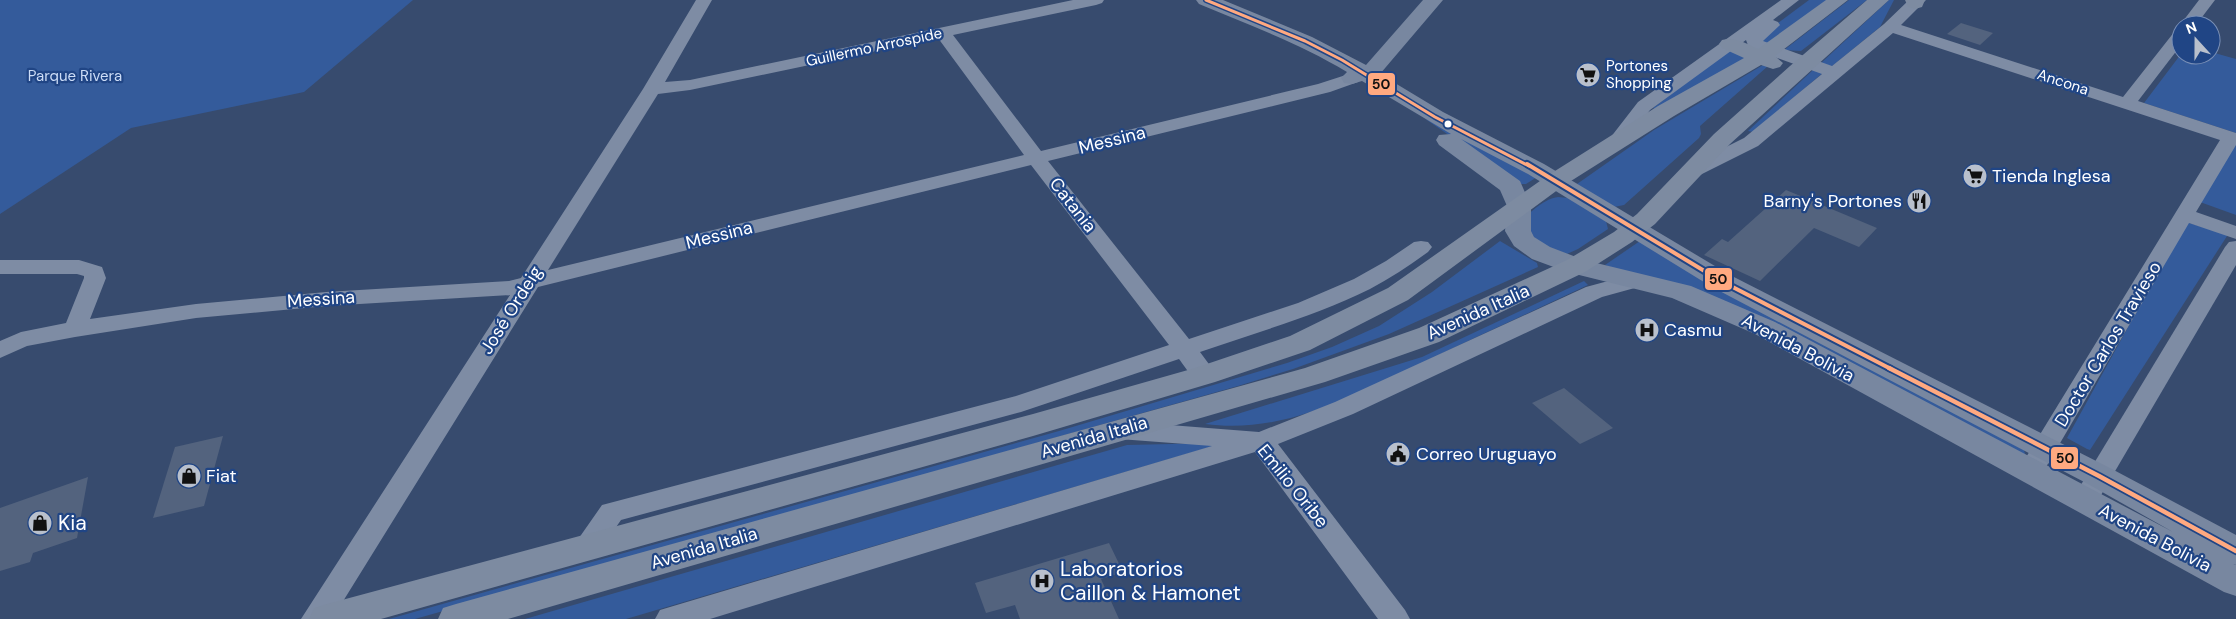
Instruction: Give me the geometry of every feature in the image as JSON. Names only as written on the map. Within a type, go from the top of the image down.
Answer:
[{"type":"main road","name":"Avenida Italia","points":[[327,619],[1034,425],[1206,375],[1300,343],[1398,294],[1459,252],[1555,180],[1766,54],[1838,0]]},
{"type":"main road","name":"Avenida Italia","points":[[456,619],[1356,362],[1429,335],[1576,266],[1635,228],[1722,139],[1805,63],[1879,0]]},
{"type":"main road","points":[[1722,139],[1717,124],[1721,117],[1777,68],[1776,64],[1766,54],[1728,44]]},
{"type":"street","name":"José Ordeig","points":[[316,619],[652,89],[704,0]]},
{"type":"street","name":"Guillermo Arrospide","points":[[652,89],[690,86],[1096,0]]},
{"type":"street","name":"Avenida Bolivia","points":[[1206,0],[1294,38],[1359,76],[1555,180],[1721,281],[2037,461]]},
{"type":"street","points":[[1359,76],[1373,70],[1433,0]]},
{"type":"street","name":"Avenida Italia","points":[[1616,142],[1644,106],[1791,0]]},
{"type":"street","points":[[1805,0],[1754,38],[1755,44],[1766,54],[1805,63],[1834,73]]},
{"type":"street","points":[[2196,15],[2207,0]]},
{"type":"street","name":"Avenida Italia","points":[[1691,172],[1751,142],[1890,27],[1916,1]]},
{"type":"street","name":"Ancona","points":[[1890,27],[2234,138]]},
{"type":"street","name":"Catania","points":[[943,33],[1036,158],[1206,375]]},
{"type":"street","name":"Avenida Bolivia","points":[[1294,38],[1305,41],[1332,55],[1511,186],[1518,206],[1518,231],[1524,241],[1541,253],[1576,266],[1681,292],[1764,328],[2092,488],[2236,551]]},
{"type":"street","points":[[2127,103],[2171,47]]},
{"type":"street","points":[[1332,55],[1370,55],[1390,50]]},
{"type":"street","name":"Messina","points":[[0,350],[21,340],[75,329],[196,311],[276,303],[510,288],[1324,88],[1359,76]]},
{"type":"street","name":"Doctor Carlos Travieso","points":[[2037,461],[2188,209],[2234,138]]},
{"type":"street","points":[[2188,209],[2236,219]]},
{"type":"street","points":[[2188,209],[2236,233]]},
{"type":"street","points":[[586,548],[612,512],[1021,404],[1306,308],[1362,284],[1394,266],[1421,247]]},
{"type":"street","points":[[2092,488],[2236,247]]},
{"type":"street","points":[[0,267],[79,267],[94,272],[95,278],[75,329]]},
{"type":"street","name":"Avenida Italia","points":[[670,619],[1261,441],[1344,408],[1594,292],[1634,281]]},
{"type":"street","name":"Emilio Oribe","points":[[1118,430],[1261,441],[1396,619]]},
{"type":"street","name":"Avenida Bolivia","points":[[2092,488],[2236,582]]},
{"type":"green space","name":"Parque Rivera","points":[[0,0],[413,0],[304,92],[131,128],[0,214]]},
{"type":"green space","points":[[1809,0],[1828,0],[1767,46],[1755,40]]},
{"type":"green space","points":[[1849,0],[1867,0],[1801,51],[1784,50]]},
{"type":"green space","points":[[1889,0],[1894,0],[1880,27],[1831,67],[1820,64]]},
{"type":"green space","points":[[1728,50],[1749,56],[1655,109],[1653,108]]},
{"type":"green space","points":[[2221,55],[2236,59],[2236,133],[2144,103],[2173,65],[2221,65]]},
{"type":"green space","points":[[1763,65],[1768,66],[1700,126],[1701,134],[1699,138],[1624,205],[1614,207],[1577,184],[1654,130]]},
{"type":"green space","points":[[1814,69],[1824,72],[1753,132],[1748,131]]},
{"type":"green space","points":[[1424,118],[1537,177],[1526,184],[1520,184]]},
{"type":"green space","points":[[2236,143],[2236,215],[2200,202]]},
{"type":"green space","points":[[1558,197],[1568,198],[1606,221],[1608,229],[1567,254],[1532,241],[1525,218],[1540,205]]},
{"type":"green space","points":[[2186,222],[2226,234],[2227,236],[2090,450],[2087,449],[2067,438]]},
{"type":"green space","points":[[1500,241],[1537,263],[1538,267],[1389,334],[1293,369],[415,619],[389,619],[1059,431],[1287,363],[1332,347],[1379,326],[1432,292]]},
{"type":"green space","points":[[1640,241],[2024,450],[2025,454],[2023,456],[1762,322],[1605,265]]},
{"type":"green space","points":[[1584,281],[1588,285],[1376,385],[1321,408],[1265,423],[1235,426],[1205,424],[1422,357]]},
{"type":"green space","points":[[1215,443],[1217,445],[626,619],[525,619],[1127,445]]},
{"type":"building","points":[[1961,23],[1993,33],[1980,45],[1947,34]]},
{"type":"building","points":[[1786,190],[1877,228],[1859,247],[1814,228],[1760,281],[1704,255],[1722,239],[1728,242]]},
{"type":"building","points":[[1564,388],[1613,428],[1580,444],[1532,403]]},
{"type":"building","name":"Fiat","points":[[223,436],[204,506],[153,518],[175,447]]},
{"type":"building","name":"Kia","points":[[88,477],[77,538],[33,553],[30,562],[0,571],[0,508]]},
{"type":"building","name":"Laboratorios Caillon & Hamonet","points":[[1109,543],[1123,572],[1101,579],[1119,619],[1020,619],[1015,605],[986,613],[975,583]]},
{"type":"transit line","name":"50","points":[[1206,0],[1305,41],[1342,60],[1435,117],[1536,169],[1721,281],[2099,476],[2236,551]]},
{"type":"place","name":"Portones Shopping","points":[[1588,75]]},
{"type":"place","name":"Tienda Inglesa","points":[[1975,176]]},
{"type":"place","name":"Barny's Portones","points":[[1919,201]]},
{"type":"place","name":"Casmu","points":[[1647,330]]},
{"type":"place","name":"Correo Uruguayo","points":[[1398,454]]},
{"type":"place","name":"Fiat","points":[[189,476]]},
{"type":"place","name":"Kia","points":[[40,523]]},
{"type":"place","name":"Laboratorios Caillon & Hamonet","points":[[1042,581]]}]
